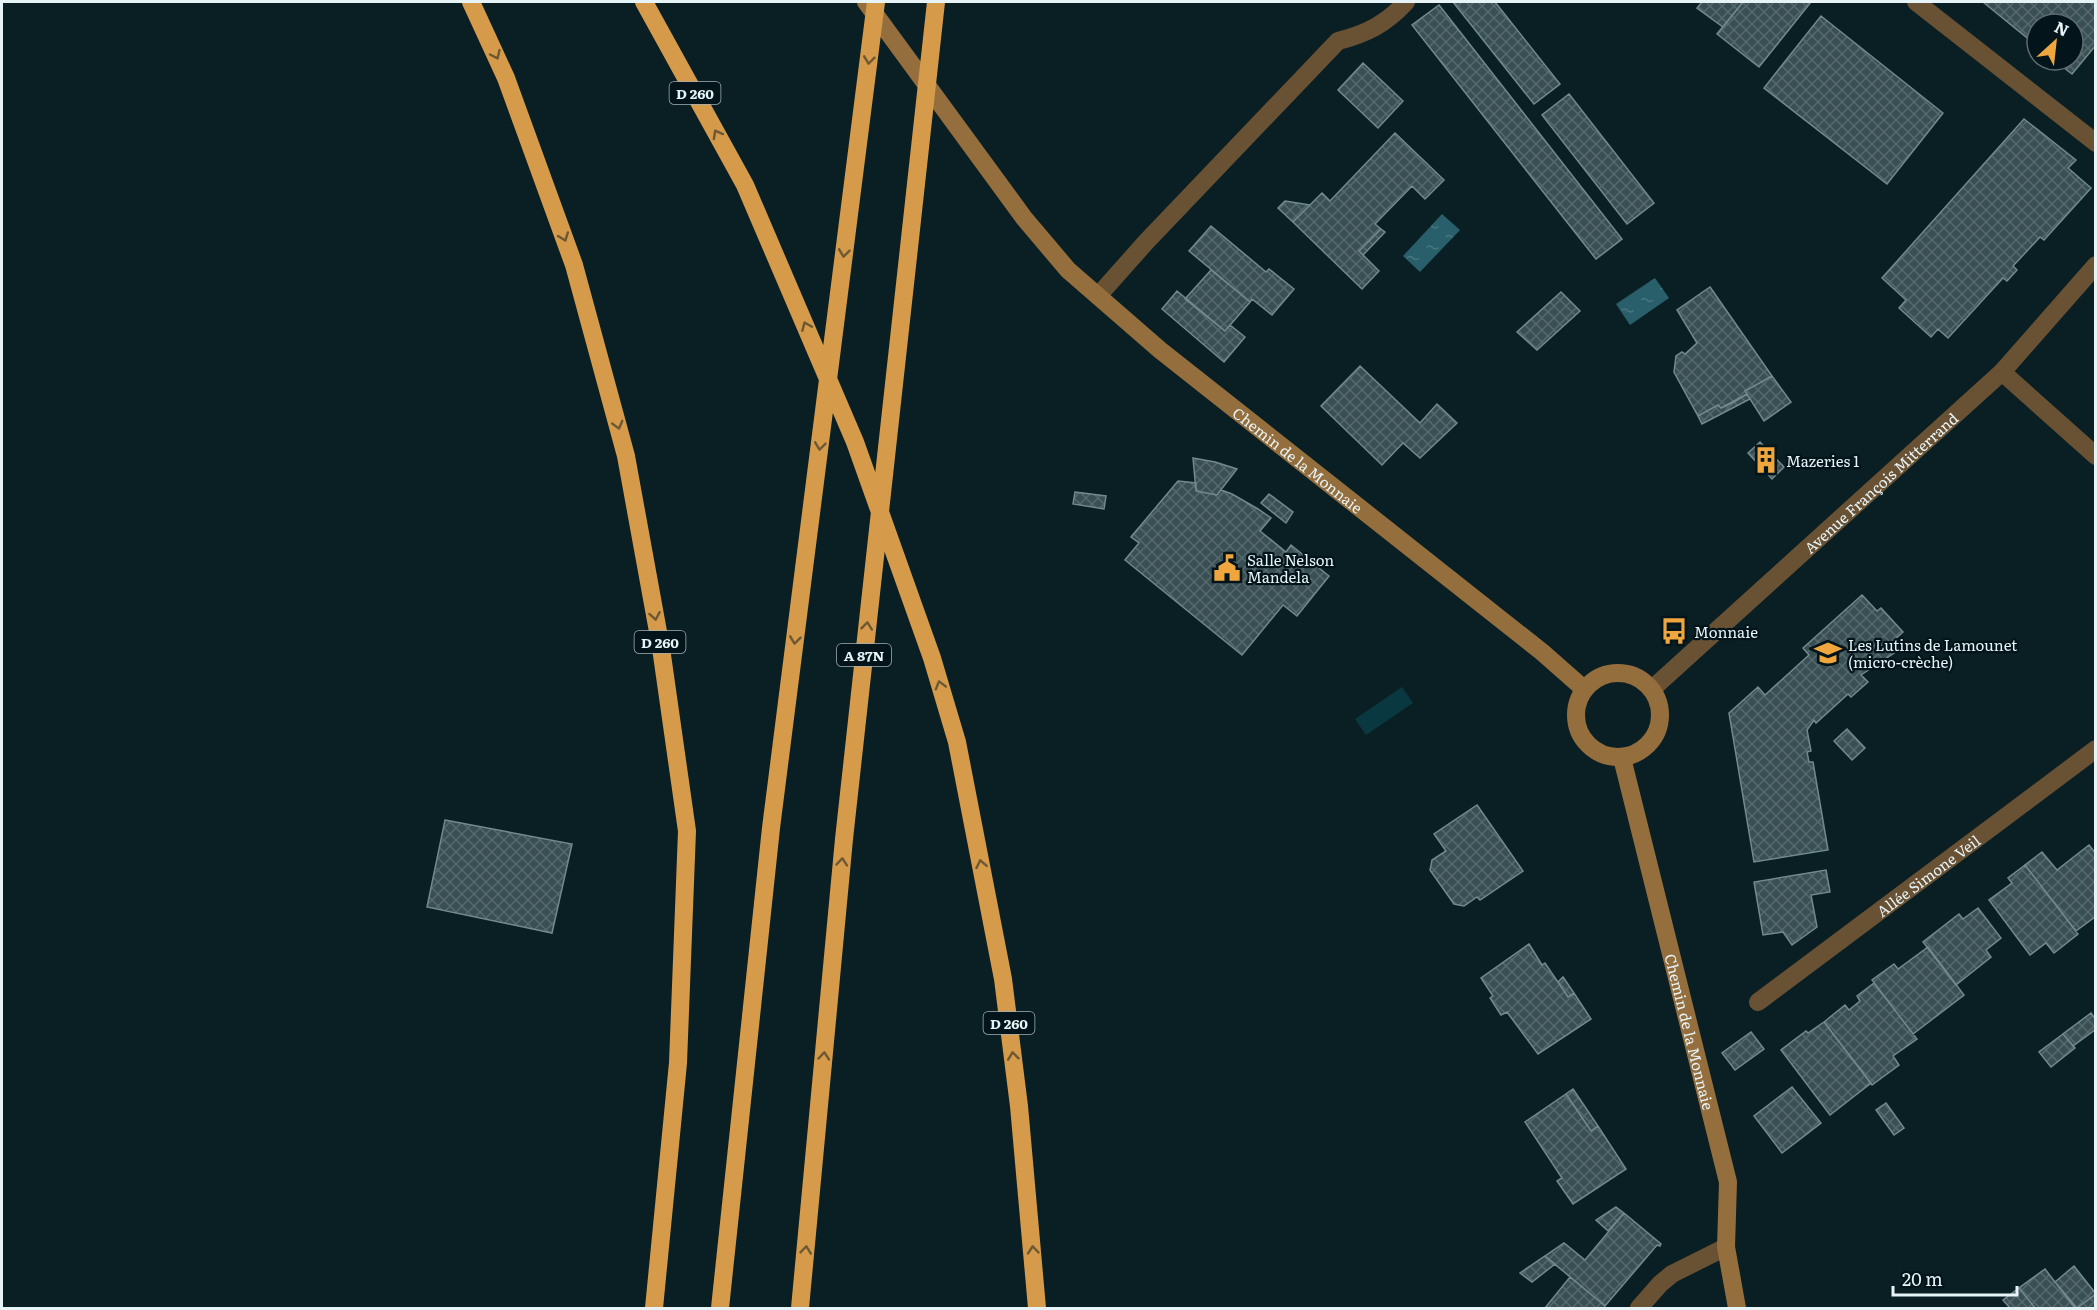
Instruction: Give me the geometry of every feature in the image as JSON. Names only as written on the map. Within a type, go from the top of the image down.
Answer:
[{"type":"highway","name":"D 260","points":[[471,2],[506,78],[574,265],[626,456],[661,648],[687,831],[678,1063],[654,1308]]},
{"type":"highway","name":"D 260","points":[[644,2],[745,186],[855,442],[932,658],[957,742],[1003,979],[1019,1106],[1037,1308]]},
{"type":"highway","points":[[720,1308],[771,828],[876,2]]},
{"type":"highway","name":"A 87N","points":[[800,1308],[844,839],[936,2]]},
{"type":"street","name":"Chemin de la Monnaie","points":[[867,2],[1024,218],[1068,270],[1160,350],[1542,652],[1584,689]]},
{"type":"street","points":[[1098,296],[1146,242],[1338,41],[1368,32],[1382,24],[1406,2]]},
{"type":"street","points":[[1916,2],[2096,143]]},
{"type":"street","name":"Avenue François Mitterrand","points":[[1652,690],[2001,372],[2096,265]]},
{"type":"street","points":[[2001,372],[2096,456]]},
{"type":"street","points":[[1618,673],[1630,675],[1642,680],[1652,690],[1661,713],[1659,726],[1654,738],[1640,751],[1622,758],[1608,757],[1595,751],[1584,742],[1577,730],[1575,716],[1577,702],[1584,689],[1599,677],[1618,673]]},
{"type":"street","name":"Allée Simone Veil","points":[[1758,1002],[2096,749]]},
{"type":"street","name":"Chemin de la Monnaie","points":[[1622,758],[1728,1182],[1726,1247],[1737,1308]]},
{"type":"street","points":[[1639,1308],[1672,1274],[1726,1247]]},
{"type":"shaded area","points":[[1402,687],[1413,703],[1366,735],[1355,719]]},
{"type":"water","points":[[1442,214],[1460,230],[1420,272],[1403,256]]},
{"type":"water","points":[[1655,278],[1669,298],[1630,325],[1616,304]]},
{"type":"building","points":[[1453,2],[1495,2],[1560,84],[1534,104]]},
{"type":"building","points":[[1702,2],[1743,2],[1723,27],[1697,8]]},
{"type":"building","points":[[1743,2],[1811,2],[1759,67],[1717,34]]},
{"type":"building","points":[[1983,2],[2096,2],[2096,45],[2085,58],[2085,12],[2025,12],[2025,36]]},
{"type":"building","points":[[1439,5],[1622,239],[1596,259],[1412,25]]},
{"type":"building","points":[[1821,16],[1943,113],[1887,184],[1764,88]]},
{"type":"building","points":[[1363,63],[1403,101],[1378,128],[1338,90]]},
{"type":"building","points":[[1569,94],[1654,203],[1627,224],[1542,115]]},
{"type":"building","points":[[2024,119],[2076,160],[2068,168],[2091,188],[2044,240],[2040,237],[2013,266],[2017,270],[2007,281],[2003,278],[1948,338],[1938,329],[1931,337],[1899,308],[1906,300],[1882,278]]},
{"type":"building","points":[[1395,133],[1444,180],[1425,199],[1412,186],[1375,224],[1381,229],[1359,251],[1379,271],[1362,289],[1293,222],[1322,193],[1330,201]]},
{"type":"building","points":[[1285,201],[1310,205],[1293,222],[1278,208]]},
{"type":"building","points":[[1211,226],[1266,272],[1269,269],[1294,289],[1272,315],[1252,299],[1250,302],[1189,251]]},
{"type":"building","points":[[1381,229],[1385,232],[1363,255],[1359,251]]},
{"type":"building","points":[[1211,270],[1250,302],[1225,331],[1185,299]]},
{"type":"building","points":[[1710,287],[1772,376],[1745,391],[1747,394],[1734,402],[1721,408],[1718,405],[1698,416],[1674,372],[1676,356],[1682,352],[1685,354],[1697,343],[1677,310]]},
{"type":"building","points":[[1177,291],[1225,331],[1230,325],[1245,337],[1224,362],[1162,309]]},
{"type":"building","points":[[1561,292],[1580,311],[1537,350],[1517,332]]},
{"type":"building","points":[[1360,366],[1420,423],[1437,404],[1457,423],[1420,458],[1403,443],[1382,465],[1321,406]]},
{"type":"building","points":[[1772,376],[1791,402],[1764,421],[1745,391]]},
{"type":"building","points":[[1747,394],[1750,399],[1702,424],[1698,416],[1718,405],[1721,408]]},
{"type":"building","name":"Mazeries 1","points":[[1760,442],[1784,467],[1772,479],[1748,453]]},
{"type":"building","points":[[1193,458],[1237,469],[1217,495],[1196,491]]},
{"type":"building","name":"Salle Nelson Mandela","points":[[1178,481],[1196,483],[1196,491],[1217,495],[1221,490],[1258,509],[1271,518],[1260,531],[1286,552],[1291,545],[1329,576],[1297,616],[1283,605],[1242,655],[1125,560],[1139,543],[1131,537]]},
{"type":"building","points":[[1075,492],[1106,496],[1104,509],[1073,504]]},
{"type":"building","points":[[1269,494],[1293,512],[1286,523],[1261,503]]},
{"type":"building","points":[[1862,595],[1877,611],[1881,608],[1903,632],[1893,641],[1900,649],[1861,675],[1868,682],[1851,697],[1848,694],[1816,723],[1814,720],[1807,730],[1811,751],[1807,752],[1809,762],[1813,762],[1828,850],[1754,862],[1729,713],[1758,687],[1765,695],[1809,655],[1803,648]]},
{"type":"building","points":[[1847,729],[1865,748],[1852,760],[1834,741]]},
{"type":"building","points":[[1477,805],[1523,871],[1480,900],[1477,897],[1464,906],[1454,904],[1430,870],[1432,860],[1446,851],[1434,834]]},
{"type":"building","points":[[445,820],[572,844],[552,933],[427,907]]},
{"type":"building","points":[[2089,845],[2096,854],[2096,916],[2076,931],[2025,865],[2042,852],[2057,870]]},
{"type":"building","points":[[2025,865],[2078,934],[2054,953],[2046,943],[2030,955],[1989,900],[2012,883],[2008,878]]},
{"type":"building","points":[[1826,870],[1830,892],[1811,895],[1817,927],[1792,945],[1783,932],[1763,935],[1754,882]]},
{"type":"building","points":[[1978,908],[2001,938],[1986,950],[1991,957],[1956,985],[1923,942],[1959,914],[1963,919]]},
{"type":"building","points":[[1529,944],[1542,965],[1545,963],[1568,997],[1574,993],[1591,1019],[1538,1054],[1507,1012],[1501,1015],[1490,998],[1493,996],[1481,978]]},
{"type":"building","points":[[1928,947],[1964,995],[1913,1034],[1872,980],[1894,964],[1898,969]]},
{"type":"building","points":[[1563,977],[1574,993],[1568,997],[1558,982]]},
{"type":"building","points":[[1874,983],[1917,1039],[1893,1056],[1899,1065],[1872,1085],[1824,1022],[1845,1005],[1849,1010],[1860,1001],[1857,996]]},
{"type":"building","points":[[2091,1013],[2096,1020],[2096,1029],[2073,1046],[2063,1034]]},
{"type":"building","points":[[1824,1022],[1871,1083],[1830,1115],[1781,1050],[1806,1031],[1808,1033]]},
{"type":"building","points":[[1751,1032],[1764,1049],[1735,1070],[1722,1053]]},
{"type":"building","points":[[2063,1034],[2075,1048],[2051,1067],[2039,1052]]},
{"type":"building","points":[[1792,1087],[1821,1123],[1782,1153],[1754,1116]]},
{"type":"building","points":[[1573,1089],[1598,1126],[1591,1131],[1566,1094]]},
{"type":"building","points":[[1566,1094],[1591,1131],[1598,1126],[1626,1169],[1573,1204],[1557,1181],[1562,1178],[1525,1122]]},
{"type":"building","points":[[1886,1103],[1904,1128],[1894,1135],[1876,1110]]},
{"type":"building","points":[[1616,1207],[1624,1213],[1608,1231],[1596,1220]]},
{"type":"building","points":[[1624,1213],[1661,1244],[1657,1245],[1605,1306],[1545,1256],[1564,1243],[1585,1260]]},
{"type":"building","points":[[1545,1256],[1555,1264],[1532,1282],[1520,1273]]},
{"type":"building","points":[[2074,1266],[2096,1294],[2077,1308],[2055,1282]]},
{"type":"building","points":[[2045,1269],[2075,1308],[2035,1308],[2019,1288]]},
{"type":"building","points":[[1570,1277],[1605,1306],[1604,1308],[1545,1308]]},
{"type":"building","points":[[2019,1288],[2035,1308],[2010,1308],[2003,1300]]},
{"type":"building","points":[[2096,1294],[2096,1308],[2077,1308]]},
{"type":"place","name":"Mazeries 1","points":[[1766,460]]},
{"type":"place","name":"Salle Nelson Mandela","points":[[1227,568]]},
{"type":"place","name":"Monnaie","points":[[1674,631]]},
{"type":"place","name":"Les Lutins de Lamounet (micro-crèche)","points":[[1828,653]]}]
